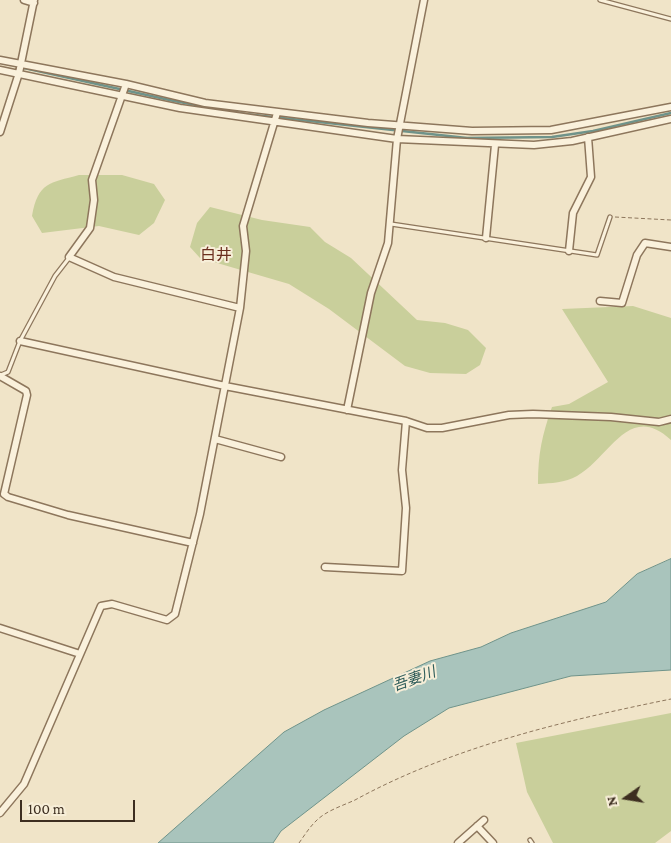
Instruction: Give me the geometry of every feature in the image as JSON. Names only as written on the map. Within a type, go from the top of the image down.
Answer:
[{"type":"street","points":[[0,132],[20,67],[34,1],[24,0]]},
{"type":"street","points":[[347,410],[371,293],[384,257],[390,224],[398,132],[424,0]]},
{"type":"street","points":[[0,60],[20,67],[124,90],[205,103],[277,118],[398,132],[551,130],[618,125],[667,114]]},
{"type":"street","points":[[0,70],[20,67],[124,90],[180,108],[494,144],[534,145],[588,137],[618,125],[667,114]]},
{"type":"street","points":[[124,90],[92,180],[94,200],[90,228],[69,257],[114,278],[240,308]]},
{"type":"street","points":[[0,813],[24,784],[101,606],[112,604],[167,620],[175,614],[193,543],[240,308],[246,251],[243,226],[277,118]]},
{"type":"street","points":[[569,250],[573,213],[591,177],[588,137]]},
{"type":"street","points":[[486,238],[494,144]]},
{"type":"street","points":[[600,301],[622,302],[636,255],[645,243],[671,247]]},
{"type":"street","points":[[20,341],[225,386],[406,421],[427,428],[442,428],[509,415],[533,414],[611,417],[659,422],[671,419]]},
{"type":"street","points":[[0,375],[26,391],[27,394],[4,494],[8,497],[68,515],[193,543]]},
{"type":"street","points":[[325,567],[402,571],[406,508],[402,470],[406,421]]},
{"type":"street","points":[[215,439],[281,457]]},
{"type":"street","points":[[0,628],[80,654]]},
{"type":"street","points":[[458,843],[484,820]]},
{"type":"street","points":[[477,826],[493,843]]},
{"type":"lane","points":[[600,0],[671,19]]},
{"type":"lane","points":[[390,224],[597,255],[610,217]]},
{"type":"lane","points":[[0,375],[8,372],[20,341],[55,276],[69,257]]},
{"type":"path","points":[[610,217],[671,220]]},
{"type":"path","points":[[299,843],[315,821],[324,814],[379,786],[431,763],[522,734],[671,699]]},
{"type":"green space","points":[[79,175],[122,175],[154,184],[165,200],[154,223],[139,235],[99,226],[42,233],[32,216],[38,196],[47,186]]},
{"type":"green space","points":[[210,207],[262,220],[310,227],[325,242],[351,258],[417,320],[445,323],[468,330],[486,348],[480,365],[466,374],[430,373],[405,366],[329,309],[289,284],[200,258],[190,247],[197,223]]},
{"type":"green space","points":[[633,306],[671,318],[671,440],[656,430],[643,426],[632,429],[621,436],[577,476],[563,481],[538,484],[541,445],[552,407],[569,404],[608,382],[562,309]]},
{"type":"green space","points":[[671,713],[671,831],[655,843],[553,843],[527,792],[516,743]]},
{"type":"water","name":"吾妻川","points":[[671,559],[671,670],[571,676],[449,708],[404,736],[281,831],[273,843],[158,843],[284,732],[324,710],[430,661],[481,647],[511,633],[606,602],[637,574]]},
{"type":"waterway","points":[[24,68],[174,101],[245,114],[467,138],[552,137],[593,131],[671,113]]},
{"type":"district","name":"白井","points":[[216,255]]}]
